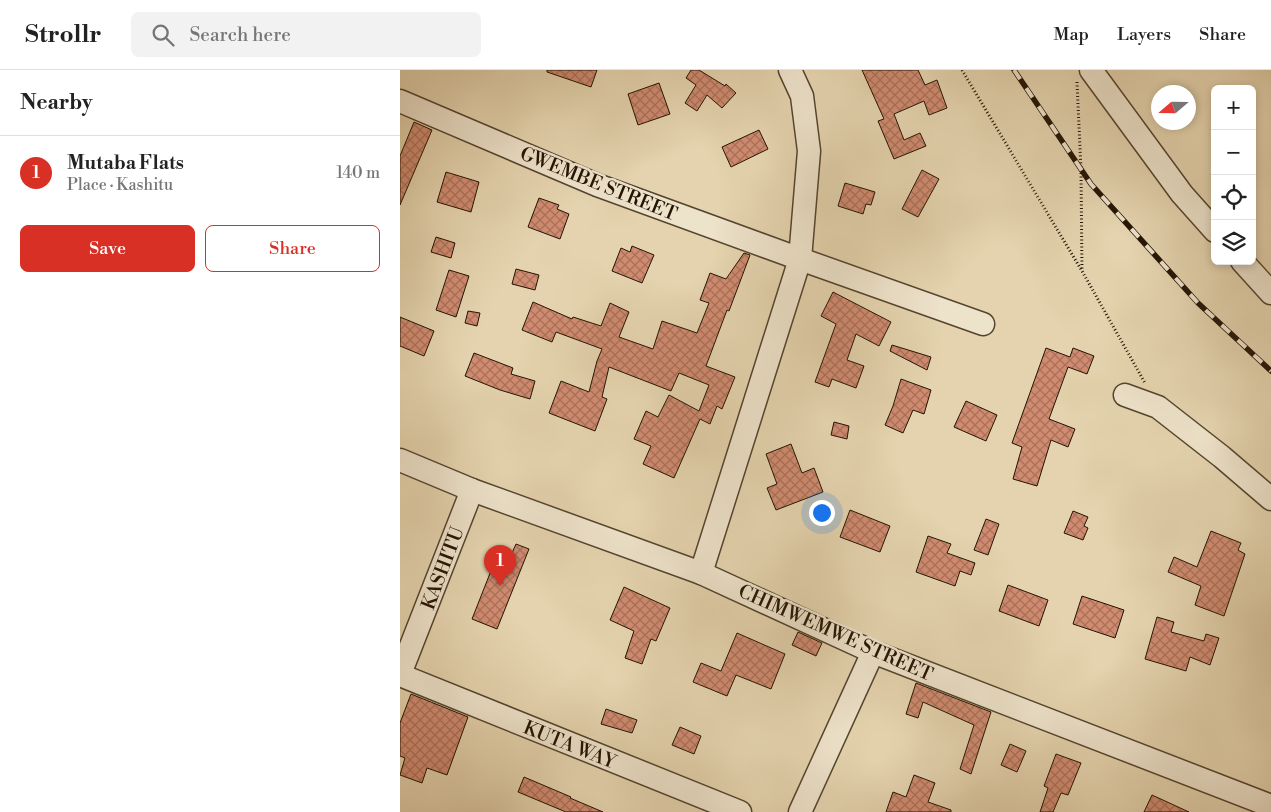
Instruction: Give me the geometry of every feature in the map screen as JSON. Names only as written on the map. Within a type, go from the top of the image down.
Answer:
[{"type":"street","points":[[701,573],[800,259],[808,152],[802,96],[790,70]]},
{"type":"street","points":[[1084,75],[1211,227]]},
{"type":"street","name":"GWEMBE STREET","points":[[400,101],[597,185],[983,324]]},
{"type":"street","points":[[1246,265],[1271,293]]},
{"type":"street","points":[[1125,395],[1158,407],[1222,457],[1271,499]]},
{"type":"street","name":"CHIMWEMWE STREET","points":[[400,460],[472,490],[701,573],[873,652],[1270,806]]},
{"type":"street","name":"KASHITU","points":[[400,675],[472,490]]},
{"type":"street","points":[[800,812],[873,652]]},
{"type":"street","name":"KUTA WAY","points":[[400,675],[740,812]]},
{"type":"path","points":[[962,70],[1082,271],[1158,407]]},
{"type":"path","points":[[1082,271],[1081,170],[1084,75]]},
{"type":"building","points":[[547,70],[597,70],[591,87],[547,72]]},
{"type":"building","points":[[691,70],[699,70],[725,86],[726,84],[736,93],[722,108],[707,95],[697,111],[685,103],[696,85],[686,78]]},
{"type":"building","points":[[862,70],[918,70],[925,85],[937,80],[947,108],[929,115],[924,101],[894,114],[904,140],[920,133],[926,146],[894,159],[878,121],[884,119]]},
{"type":"building","points":[[659,83],[670,114],[638,125],[628,94]]},
{"type":"building","points":[[414,122],[432,130],[400,205],[400,156]]},
{"type":"building","points":[[759,130],[768,149],[731,167],[722,147]]},
{"type":"building","points":[[922,170],[939,179],[918,217],[902,209]]},
{"type":"building","points":[[446,172],[479,182],[471,212],[437,202]]},
{"type":"building","points":[[845,183],[875,192],[871,205],[866,204],[863,214],[838,206]]},
{"type":"building","points":[[539,198],[559,205],[557,209],[569,214],[560,239],[528,227]]},
{"type":"building","points":[[436,237],[455,243],[451,258],[431,252]]},
{"type":"building","points":[[632,246],[654,255],[642,283],[612,271],[621,248],[630,252]]},
{"type":"building","points":[[744,253],[750,255],[706,366],[735,377],[722,409],[717,406],[710,424],[700,419],[674,478],[643,464],[651,446],[634,439],[646,411],[658,417],[669,395],[699,411],[709,385],[679,373],[671,391],[609,367],[602,397],[607,399],[595,431],[549,413],[561,381],[589,392],[602,349],[556,332],[552,342],[522,330],[533,302],[572,319],[573,317],[601,326],[610,303],[629,312],[619,337],[653,349],[662,321],[697,333],[709,303],[700,300],[710,273],[726,279]]},
{"type":"building","points":[[516,269],[539,275],[535,290],[512,284]]},
{"type":"building","points":[[449,270],[469,276],[456,317],[436,310]]},
{"type":"building","points":[[833,292],[891,322],[879,346],[856,334],[847,360],[864,366],[856,388],[832,379],[829,387],[815,382],[836,324],[821,316]]},
{"type":"building","points":[[468,311],[480,313],[477,326],[465,323]]},
{"type":"building","points":[[400,317],[434,331],[424,356],[400,346]]},
{"type":"building","points":[[892,345],[931,357],[927,370],[890,351]]},
{"type":"building","points":[[1046,348],[1070,357],[1073,348],[1094,356],[1087,374],[1068,367],[1049,419],[1075,429],[1068,447],[1051,440],[1037,486],[1013,479],[1022,447],[1012,443]]},
{"type":"building","points":[[474,353],[513,368],[511,374],[535,381],[530,399],[500,390],[465,376]]},
{"type":"building","points":[[901,379],[931,390],[924,414],[913,410],[903,433],[885,425]]},
{"type":"building","points":[[966,401],[997,415],[986,441],[954,427]]},
{"type":"building","points":[[834,422],[849,426],[847,439],[831,435]]},
{"type":"building","points":[[791,444],[802,473],[814,468],[823,492],[776,510],[767,488],[777,484],[766,454]]},
{"type":"building","points":[[850,510],[890,526],[880,552],[840,537]]},
{"type":"building","points":[[1073,511],[1088,517],[1084,526],[1088,528],[1083,540],[1064,533]]},
{"type":"building","points":[[986,519],[999,524],[988,555],[974,550]]},
{"type":"building","points":[[1211,531],[1241,543],[1238,550],[1245,554],[1224,616],[1195,605],[1201,586],[1168,572],[1174,557],[1197,567]]},
{"type":"building","points":[[928,536],[951,544],[947,553],[975,563],[971,575],[960,571],[955,586],[916,572]]},
{"type":"building","points":[[516,544],[529,549],[497,629],[472,619],[500,548],[512,553]]},
{"type":"building","points":[[1008,585],[1048,600],[1039,626],[999,611]]},
{"type":"building","points":[[624,587],[670,608],[656,641],[651,639],[642,664],[625,658],[634,631],[610,620]]},
{"type":"building","points":[[1082,596],[1124,610],[1115,638],[1073,624]]},
{"type":"building","points":[[1157,617],[1174,622],[1171,632],[1204,641],[1206,634],[1219,638],[1210,665],[1190,657],[1186,671],[1145,659]]},
{"type":"building","points":[[798,632],[822,643],[816,656],[792,645]]},
{"type":"building","points":[[737,633],[785,654],[771,689],[736,675],[727,696],[693,682],[701,663],[721,671]]},
{"type":"building","points":[[916,683],[991,712],[971,774],[960,769],[974,725],[923,702],[918,718],[906,714]]},
{"type":"building","points":[[411,694],[468,717],[447,775],[427,768],[422,783],[400,775],[405,758],[400,756],[400,723]]},
{"type":"building","points":[[606,709],[637,720],[632,733],[601,724]]},
{"type":"building","points":[[680,727],[701,736],[694,754],[672,745]]},
{"type":"building","points":[[1010,744],[1026,751],[1017,772],[1001,765]]},
{"type":"building","points":[[1056,754],[1081,763],[1068,795],[1061,793],[1053,812],[1040,812],[1048,788],[1044,786]]},
{"type":"building","points":[[914,775],[935,783],[928,802],[951,810],[951,812],[886,812],[893,792],[906,797]]},
{"type":"building","points":[[524,777],[603,812],[566,812],[518,792]]},
{"type":"building","points":[[1152,795],[1189,812],[1144,812]]},
{"type":"railway","points":[[1014,70],[1091,184],[1198,303],[1271,371]]},
{"type":"place","name":"Mutaba Flats","points":[[500,586]]}]
